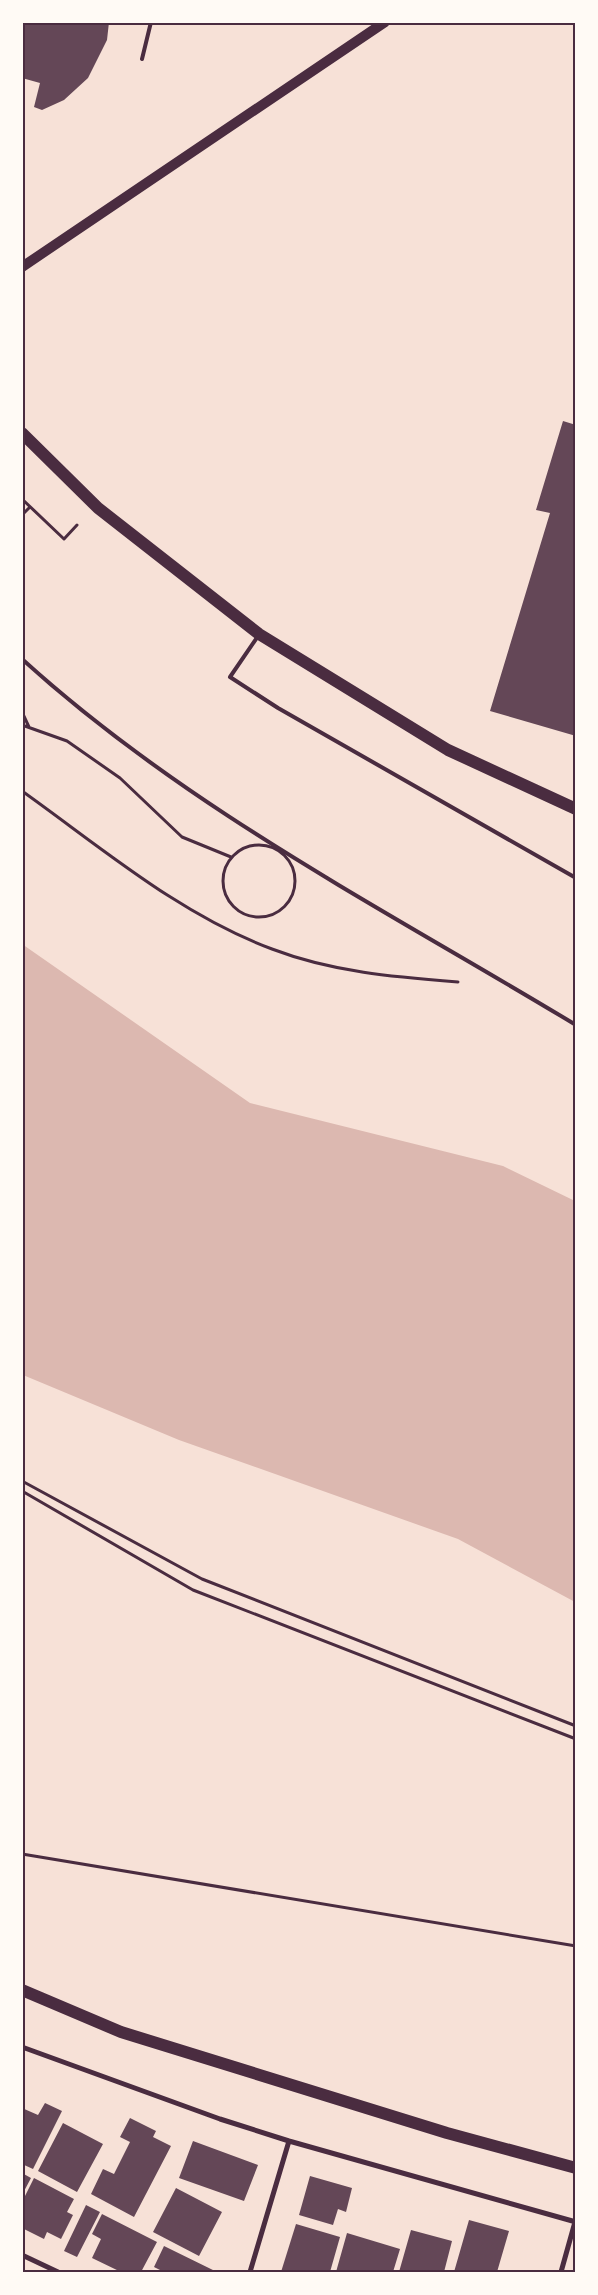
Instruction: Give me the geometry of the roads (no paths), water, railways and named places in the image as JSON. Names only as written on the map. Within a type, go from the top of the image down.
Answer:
[{"type":"main road","points":[[22,267],[385,22]]},
{"type":"main road","points":[[22,433],[98,508],[259,634],[448,750],[576,809]]},
{"type":"main road","points":[[22,1990],[122,2032],[447,2133],[576,2168]]},
{"type":"street","points":[[22,2047],[220,2119],[289,2141],[575,2222],[561,2272]]},
{"type":"street","points":[[250,2272],[289,2141]]},
{"type":"street","points":[[22,2255],[58,2272]]},
{"type":"lane","points":[[142,59],[151,22]]},
{"type":"lane","points":[[259,634],[230,677],[278,708],[576,878]]},
{"type":"lane","points":[[22,659],[141,758],[277,849],[576,1025]]}]
